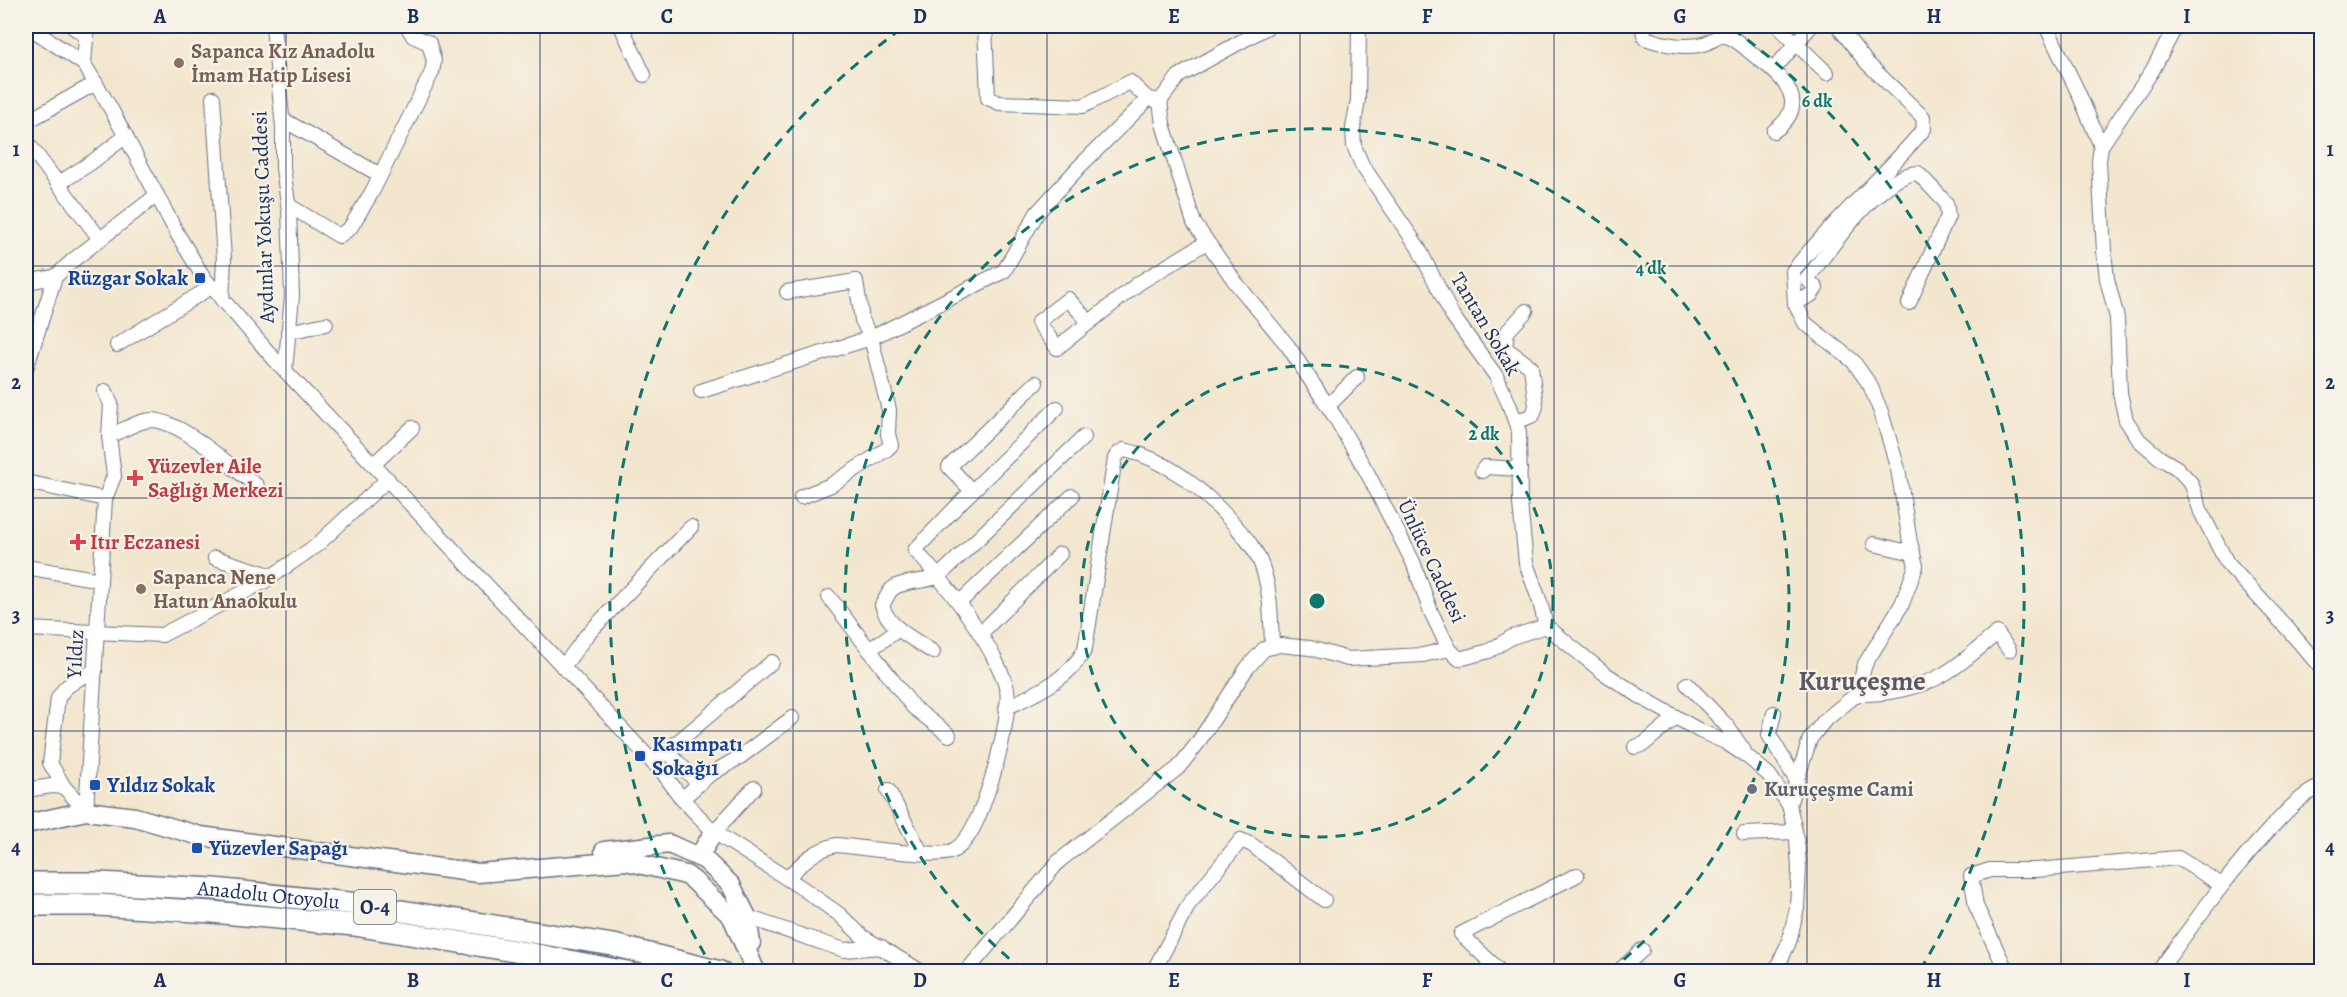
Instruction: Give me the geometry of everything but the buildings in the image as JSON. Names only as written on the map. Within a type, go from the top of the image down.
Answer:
[{"type":"highway","name":"Anadolu Otoyolu","points":[[26,883],[99,883],[214,889],[358,904],[613,945],[720,972]]},
{"type":"highway","name":"Anadolu Otoyolu","points":[[26,905],[98,905],[200,911],[354,925],[627,972]]},
{"type":"main road","points":[[26,824],[86,812],[135,817],[200,836],[388,863],[478,873],[626,861],[689,878],[703,878],[716,868]]},
{"type":"main road","points":[[714,832],[682,866],[689,878],[732,917],[756,971]]},
{"type":"main road","points":[[523,870],[594,852],[626,848],[669,844],[694,854],[716,868],[731,885],[747,917],[756,971]]},
{"type":"street","points":[[72,26],[86,31],[84,64]]},
{"type":"street","name":"Aydınlar Yokuşu Caddesi","points":[[273,26],[282,118],[283,168],[288,205],[292,296],[285,370]]},
{"type":"street","points":[[288,205],[339,236],[350,228],[380,175],[432,72],[434,61],[429,43],[413,36],[407,26]]},
{"type":"street","points":[[621,26],[644,75]]},
{"type":"street","points":[[985,26],[988,98],[999,103],[1083,106],[1130,82],[1154,100]]},
{"type":"street","points":[[701,391],[871,338],[1004,271],[1037,213],[1079,167],[1179,76],[1269,26]]},
{"type":"street","name":"Tantan Sokak","points":[[1359,26],[1358,100],[1353,128],[1354,146],[1366,172],[1418,247],[1452,315],[1496,376],[1516,422],[1519,432],[1520,504],[1527,563],[1545,626]]},
{"type":"street","points":[[1642,26],[1645,38],[1659,43],[1705,44],[1718,36],[1728,36],[1774,69],[1790,91],[1793,106],[1788,119],[1774,131]]},
{"type":"street","points":[[1778,26],[1827,73]]},
{"type":"street","points":[[1774,69],[1811,26]]},
{"type":"street","points":[[1789,805],[1810,739],[1824,721],[1857,694],[1866,664],[1902,604],[1916,566],[1898,469],[1881,412],[1870,385],[1853,361],[1805,323],[1795,303],[1793,271],[1819,238],[1893,167],[1924,129],[1923,117],[1867,63],[1838,26]]},
{"type":"street","points":[[2046,26],[2101,146]]},
{"type":"street","points":[[2176,26],[2152,71],[2101,146],[2099,161],[2104,251],[2107,279],[2117,318],[2120,393],[2126,420],[2139,440],[2160,458],[2177,468],[2191,483],[2201,512],[2227,563],[2322,669]]},
{"type":"street","points":[[26,28],[38,33],[84,64],[126,136],[178,236],[222,300],[653,763],[682,799],[714,832],[840,915],[863,937],[922,972]]},
{"type":"street","points":[[26,122],[96,83]]},
{"type":"street","points":[[213,98],[224,259],[222,300]]},
{"type":"street","name":"Ünlüce Caddesi","points":[[1154,100],[1194,223],[1236,283],[1288,346],[1328,406],[1368,474],[1413,562],[1431,612],[1449,649],[1459,659],[1472,657],[1489,651],[1512,637],[1545,626]]},
{"type":"street","points":[[282,118],[380,175]]},
{"type":"street","points":[[58,184],[126,136]]},
{"type":"street","points":[[26,141],[100,239]]},
{"type":"street","points":[[1795,303],[1811,295],[1816,288],[1808,279],[1863,210],[1892,183],[1908,174],[1918,173],[1946,203],[1948,216],[1909,303]]},
{"type":"street","points":[[26,369],[55,278],[72,261],[157,195]]},
{"type":"street","points":[[1089,322],[1139,283],[1207,242]]},
{"type":"street","points":[[26,282],[55,278]]},
{"type":"street","points":[[787,292],[856,281],[862,320],[871,338],[889,410],[888,434],[891,445],[856,471],[801,498]]},
{"type":"street","points":[[117,345],[211,287]]},
{"type":"street","points":[[1505,348],[1507,332],[1526,310]]},
{"type":"street","points":[[288,332],[326,324]]},
{"type":"street","points":[[1485,361],[1493,352],[1505,348]]},
{"type":"street","points":[[1505,348],[1531,367],[1536,406],[1533,415],[1516,422]]},
{"type":"street","points":[[1328,406],[1357,377]]},
{"type":"street","points":[[972,491],[950,467],[1036,383]]},
{"type":"street","name":"Yıldız","points":[[86,812],[105,499],[114,476],[109,436],[112,424],[111,404],[105,391]]},
{"type":"street","points":[[787,878],[809,856],[825,847],[837,845],[941,854],[957,848],[971,829],[980,813],[990,785],[999,749],[1007,691],[1003,677],[981,633],[960,602],[915,550],[1057,408]]},
{"type":"street","points":[[109,436],[151,420],[171,424],[194,438],[257,486]]},
{"type":"street","points":[[374,464],[412,428]]},
{"type":"street","points":[[933,652],[885,617],[882,605],[893,589],[905,583],[928,582],[939,576],[1084,437]]},
{"type":"street","points":[[1006,708],[1056,682],[1079,661],[1085,649],[1115,458],[1124,450],[1155,460],[1195,485],[1250,543],[1260,559],[1270,597],[1272,647]]},
{"type":"street","points":[[1482,471],[1485,467],[1500,466],[1520,469]]},
{"type":"street","points":[[26,629],[162,635],[273,576],[317,545],[388,479]]},
{"type":"street","points":[[26,482],[105,499]]},
{"type":"street","points":[[960,602],[1072,495]]},
{"type":"street","points":[[563,667],[586,636],[691,526]]},
{"type":"street","points":[[1874,544],[1912,553]]},
{"type":"street","points":[[981,633],[1060,554]]},
{"type":"street","points":[[215,558],[273,576]]},
{"type":"street","points":[[26,567],[100,580]]},
{"type":"street","points":[[830,597],[913,707],[949,735]]},
{"type":"street","points":[[1545,626],[1604,673],[1748,757],[1769,775],[1789,805],[1799,868],[1797,908],[1789,942],[1775,972]]},
{"type":"street","points":[[869,650],[899,629]]},
{"type":"street","points":[[1857,694],[1880,695],[1935,679],[1997,633],[2009,650]]},
{"type":"street","points":[[969,971],[1059,861],[1178,768],[1197,744],[1248,668],[1264,649],[1280,645],[1310,648],[1348,659],[1423,655],[1449,649]]},
{"type":"street","points":[[653,763],[772,662]]},
{"type":"street","points":[[86,812],[64,787],[50,763],[58,698],[71,683],[95,671]]},
{"type":"street","points":[[1687,684],[1727,726],[1748,757]]},
{"type":"street","points":[[1774,713],[1769,735],[1797,781]]},
{"type":"street","points":[[1635,747],[1644,744],[1676,717]]},
{"type":"street","points":[[682,799],[709,775],[740,757],[792,718]]},
{"type":"street","points":[[666,750],[699,784]]},
{"type":"street","points":[[26,790],[52,786],[64,787]]},
{"type":"street","points":[[2158,972],[2247,852],[2289,808],[2312,790],[2322,786]]},
{"type":"street","points":[[714,832],[754,788]]},
{"type":"street","points":[[888,790],[921,852]]},
{"type":"street","points":[[1744,834],[1795,832]]},
{"type":"street","points":[[1153,972],[1189,904],[1241,840],[1252,845],[1324,900]]},
{"type":"street","points":[[2007,972],[1976,906],[1971,876],[1990,870],[2036,870],[2178,858],[2222,885]]},
{"type":"street","points":[[1501,972],[1461,934],[1577,875]]},
{"type":"street","points":[[747,917],[844,950],[882,947]]},
{"type":"street","points":[[1618,972],[1642,950]]},
{"type":"place","name":"Sapanca Kız Anadolu İmam Hatip Lisesi","points":[[179,63]]},
{"type":"place","name":"Rüzgar Sokak","points":[[200,278]]},
{"type":"place","name":"Yüzevler Aile Sağlığı Merkezi","points":[[135,478]]},
{"type":"place","name":"Itır Eczanesi","points":[[78,542]]},
{"type":"place","name":"Sapanca Nene Hatun Anaokulu","points":[[141,589]]},
{"type":"place","name":"Kasımpatı Sokağı1","points":[[640,756]]},
{"type":"place","name":"Yıldız Sokak","points":[[95,785]]},
{"type":"place","name":"Kuruçeşme Cami","points":[[1752,789]]},
{"type":"place","name":"Yüzevler Sapağı","points":[[197,848]]},
{"type":"district","name":"Kuruçeşme","points":[[1862,681]]}]
